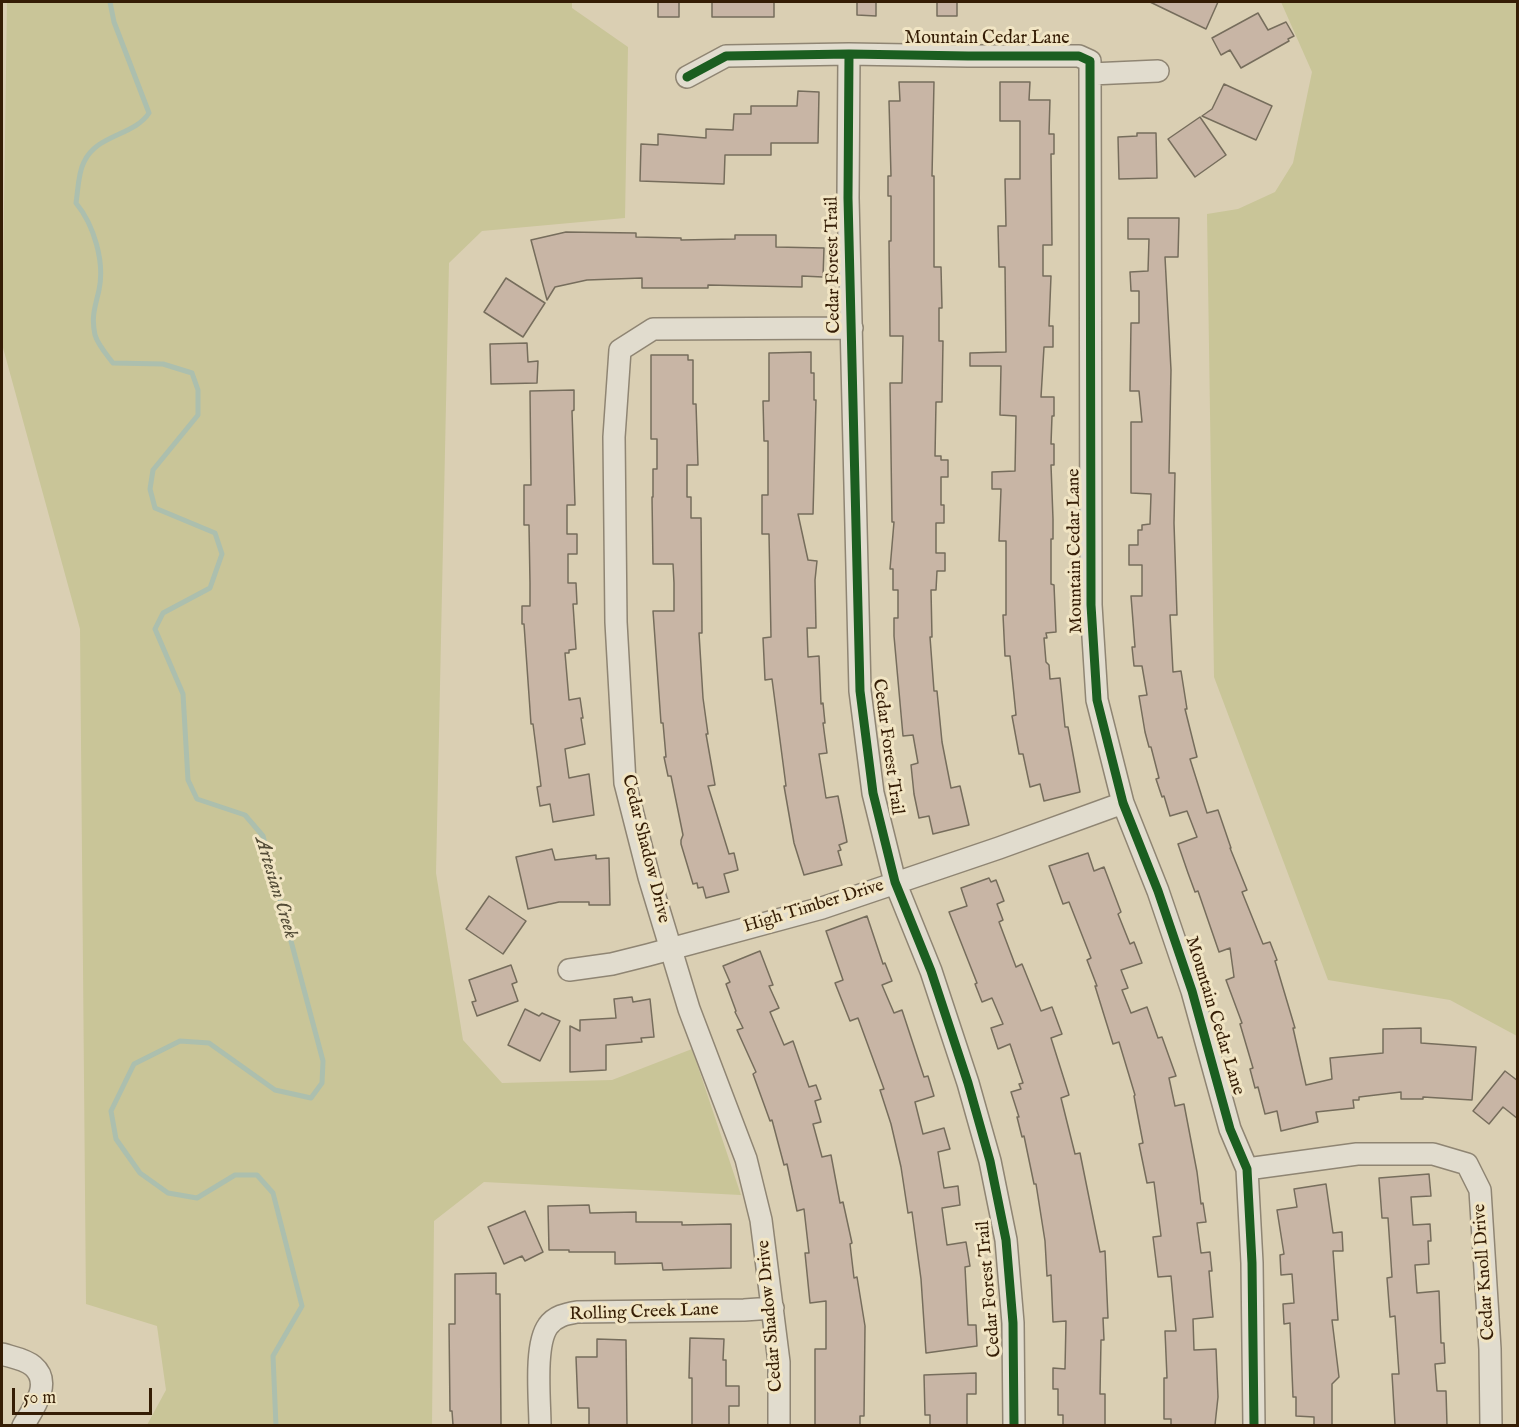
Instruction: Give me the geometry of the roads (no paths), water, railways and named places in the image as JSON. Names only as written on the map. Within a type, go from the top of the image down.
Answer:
[{"type":"street","name":"Mountain Cedar Lane","points":[[687,77],[726,56],[849,54],[1079,56],[1090,61],[1091,605],[1096,700],[1122,803],[1158,891],[1188,980],[1230,1128],[1247,1169],[1252,1263],[1254,1425]]},
{"type":"street","name":"Cedar Forest Trail","points":[[849,54],[848,198],[860,691],[873,793],[895,882],[934,982],[969,1083],[990,1161],[1006,1240],[1013,1323],[1014,1425]]},
{"type":"street","points":[[1090,74],[1158,71]]},
{"type":"street","name":"Cedar Shadow Drive","points":[[779,1425],[779,1362],[761,1220],[746,1160],[689,1009],[670,949],[625,783],[616,622],[614,437],[620,350],[653,329],[852,328]]},
{"type":"street","name":"High Timber Drive","points":[[569,970],[612,964],[822,908],[999,848],[1122,803]]},
{"type":"street","name":"Cedar Knoll Drive","points":[[1247,1169],[1358,1154],[1433,1154],[1467,1164],[1479,1190],[1490,1349],[1491,1425]]},
{"type":"street","name":"Rolling Creek Lane","points":[[540,1425],[540,1342],[549,1325],[561,1315],[578,1312],[773,1308]]},
{"type":"street","points":[[2,1354],[31,1364],[39,1372],[42,1385],[37,1404],[23,1425]]},
{"type":"waterway","name":"Artesian Creek","points":[[110,2],[114,22],[149,113],[142,121],[98,146],[90,153],[80,171],[76,203],[93,233],[99,256],[99,290],[93,317],[95,335],[113,363],[163,364],[192,373],[198,390],[198,415],[153,470],[150,489],[155,508],[215,533],[222,554],[210,588],[163,613],[155,629],[183,694],[188,780],[197,799],[245,815],[263,836],[323,1061],[322,1083],[311,1098],[275,1090],[209,1043],[180,1041],[134,1064],[111,1111],[116,1139],[140,1173],[168,1193],[197,1198],[235,1175],[257,1175],[273,1193],[302,1306],[273,1356],[276,1426]]}]
